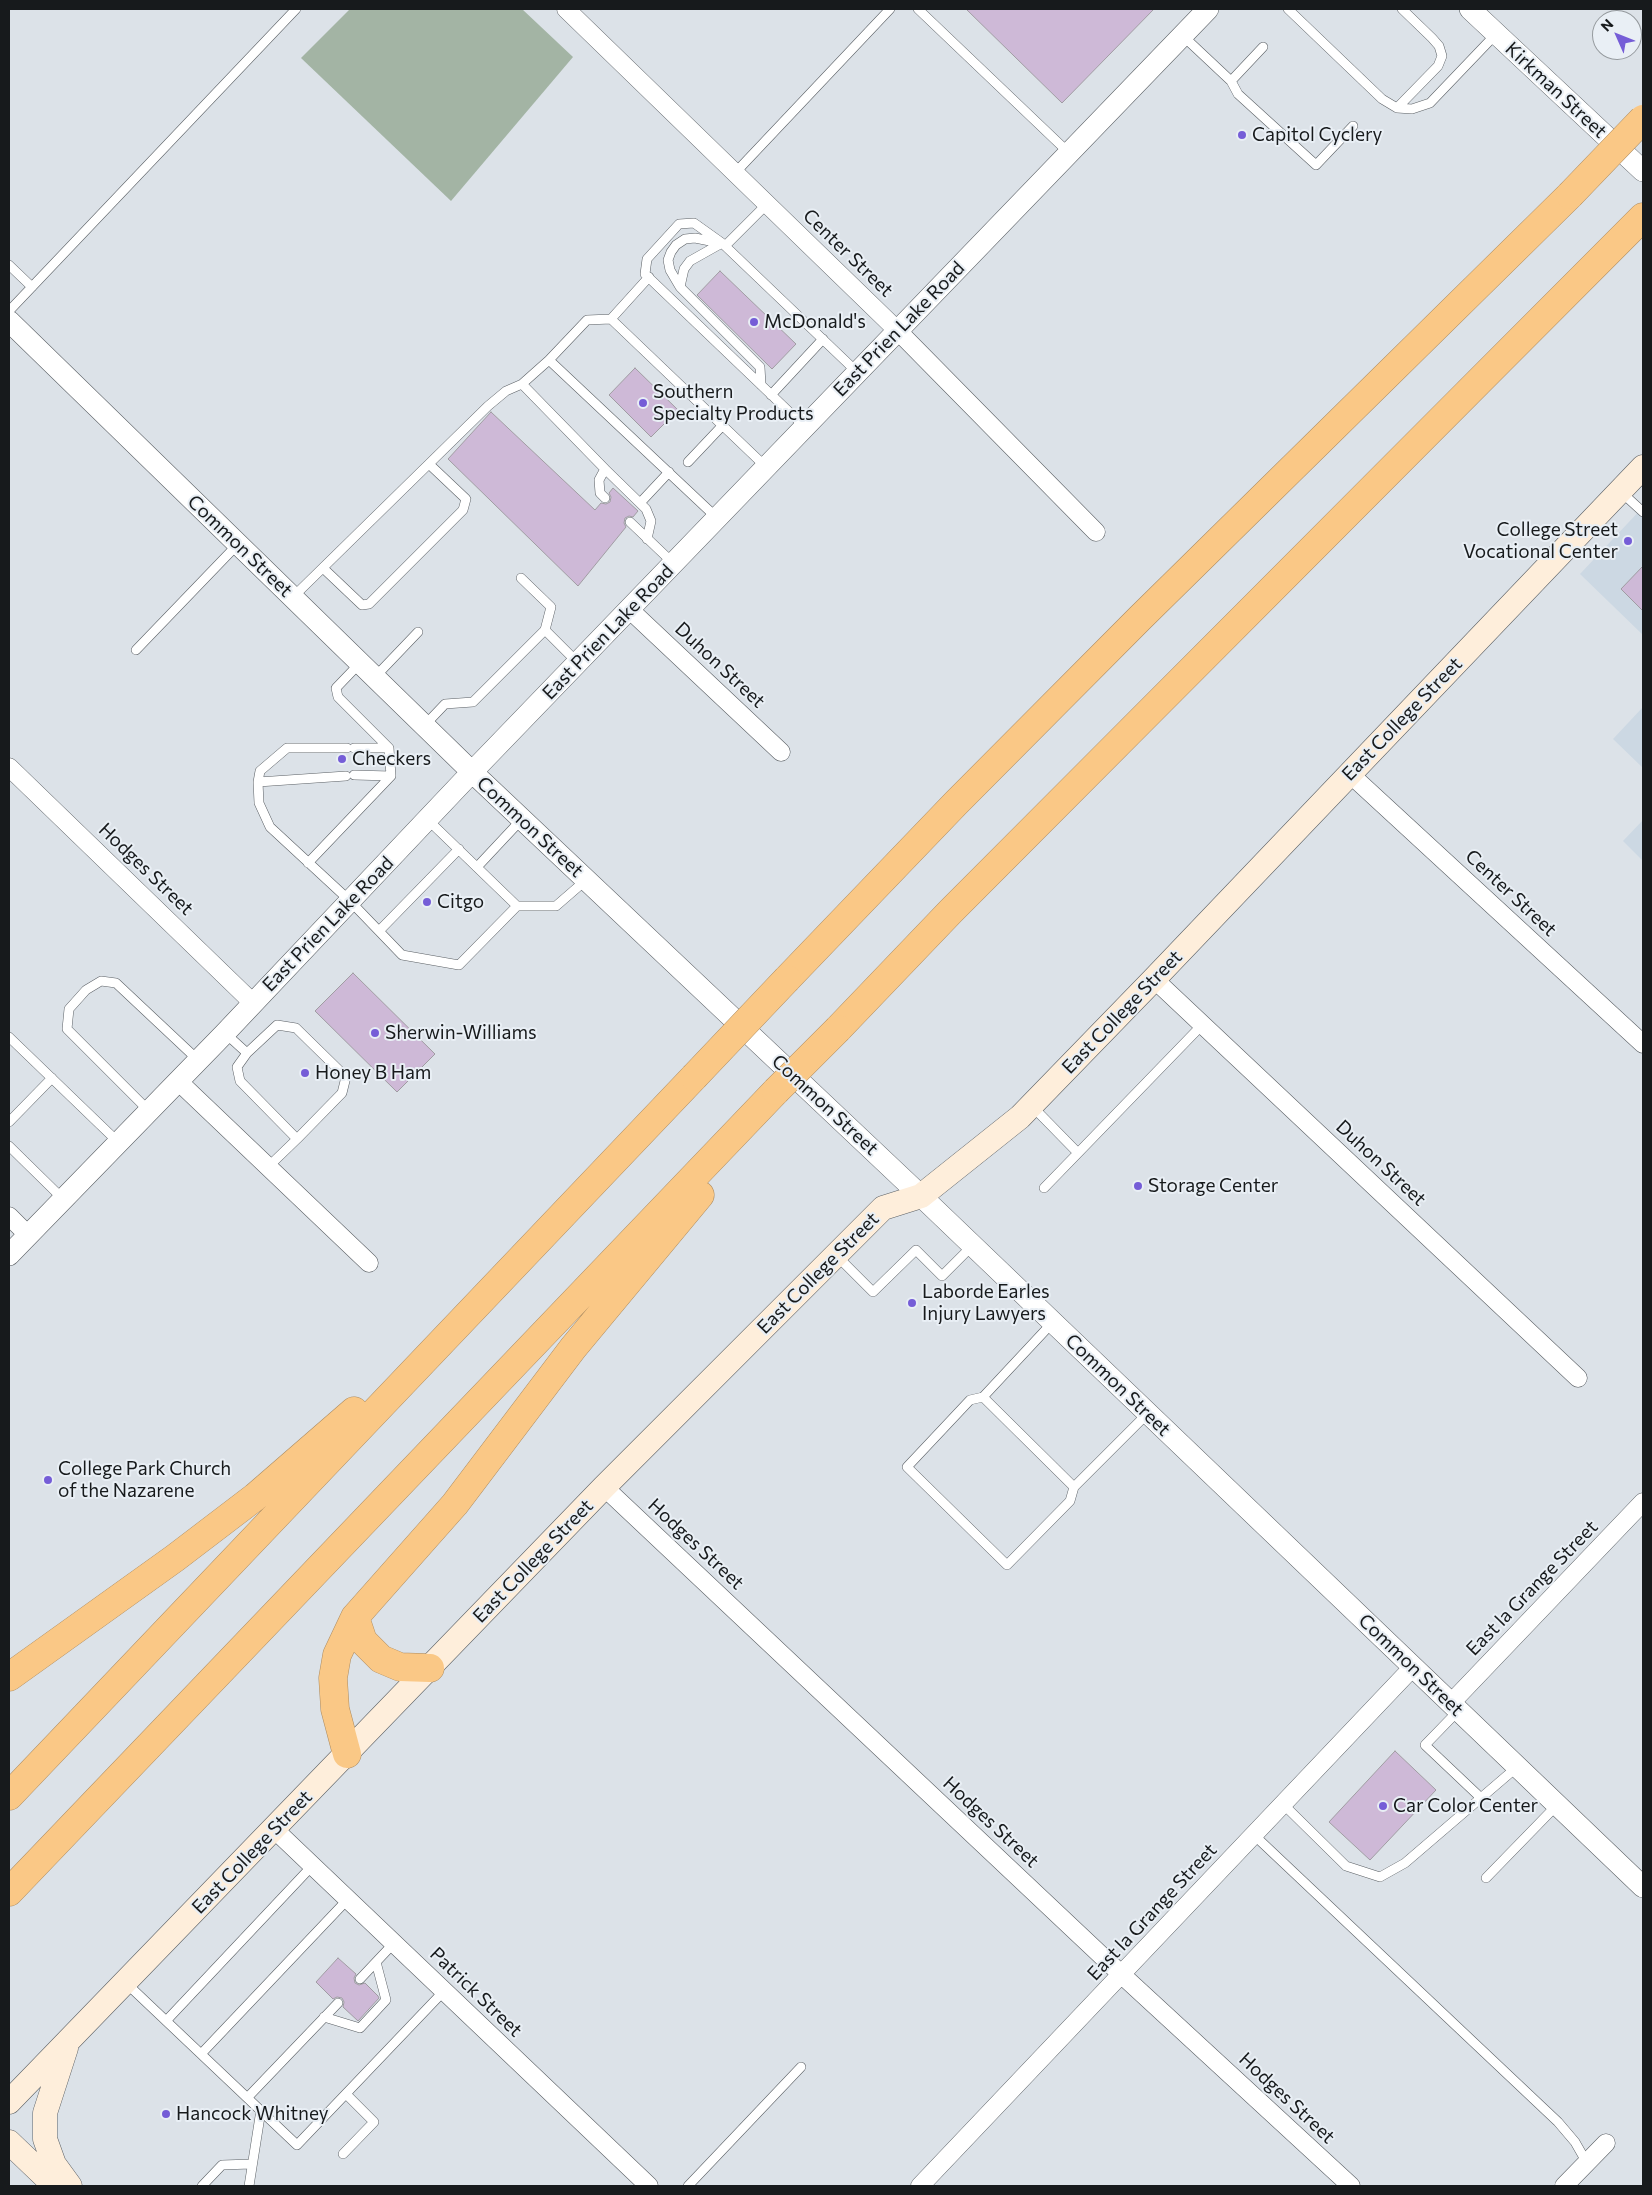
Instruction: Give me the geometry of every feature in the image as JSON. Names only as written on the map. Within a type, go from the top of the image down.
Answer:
[{"type":"highway","points":[[9,1796],[956,803],[1133,625],[1570,194],[1643,119]]},
{"type":"highway","points":[[9,1892],[951,911],[1643,217]]},
{"type":"highway","points":[[1618,242],[1643,225]]},
{"type":"highway","points":[[348,1754],[335,1708],[333,1678],[337,1655],[355,1617],[455,1504],[573,1348],[704,1190],[739,1130]]},
{"type":"highway","points":[[9,1677],[167,1564],[256,1496],[478,1304]]},
{"type":"highway","points":[[355,1617],[363,1641],[381,1658],[400,1667],[430,1668]]},
{"type":"main road","name":"East College Street","points":[[9,2102],[348,1754],[604,1487],[882,1208],[921,1196],[1020,1117],[1154,980],[1643,467]]},
{"type":"main road","points":[[69,2040],[44,2113],[45,2139],[54,2164],[70,2186]]},
{"type":"main road","points":[[9,2142],[55,2186]]},
{"type":"street","name":"Center Street","points":[[566,9],[898,332],[1096,532]]},
{"type":"street","name":"East Prien Lake Road","points":[[9,1255],[254,1003],[472,772],[1208,9]]},
{"type":"street","name":"Kirkman Street","points":[[1470,9],[1643,171]]},
{"type":"street","name":"Common Street","points":[[9,321],[424,726],[921,1196],[1643,1888]]},
{"type":"street","name":"Duhon Street","points":[[629,609],[781,752]]},
{"type":"street","name":"Hodges Street","points":[[9,767],[254,1003]]},
{"type":"street","name":"Center Street","points":[[1350,774],[1643,1044]]},
{"type":"street","name":"Duhon Street","points":[[1154,980],[1578,1378]]},
{"type":"street","points":[[178,1081],[370,1264]]},
{"type":"street","points":[[9,1216],[28,1235]]},
{"type":"street","name":"Hodges Street","points":[[604,1487],[1122,1975],[1350,2186]]},
{"type":"street","name":"East la Grange Street","points":[[1454,1707],[1643,1502]]},
{"type":"street","name":"East la Grange Street","points":[[920,2186],[1413,1667]]},
{"type":"street","name":"Patrick Street","points":[[274,1829],[649,2186]]},
{"type":"street","points":[[1564,2186],[1606,2143]]},
{"type":"lane","points":[[9,311],[296,9]]},
{"type":"lane","points":[[735,173],[890,9]]},
{"type":"lane","points":[[918,9],[1069,153]]},
{"type":"lane","points":[[1288,9],[1382,99],[1397,108],[1412,109],[1430,104],[1496,34]]},
{"type":"lane","points":[[1397,108],[1438,66],[1442,56],[1439,46],[1402,9]]},
{"type":"lane","points":[[1182,35],[1231,81],[1238,94],[1316,165],[1353,126]]},
{"type":"lane","points":[[1231,81],[1263,48]]},
{"type":"lane","points":[[680,287],[684,269],[690,261],[724,245],[767,204]]},
{"type":"lane","points":[[805,428],[645,274],[647,259],[679,224],[694,223],[724,245],[858,373]]},
{"type":"lane","points":[[724,245],[695,238],[685,239],[670,252],[668,260],[670,270],[680,287],[760,367],[761,385]]},
{"type":"lane","points":[[9,266],[32,287]]},
{"type":"lane","points":[[293,598],[488,406],[506,392],[522,384],[550,360],[587,320],[611,318],[649,277]]},
{"type":"lane","points":[[611,318],[766,468]]},
{"type":"lane","points":[[771,395],[823,339]]},
{"type":"lane","points":[[550,360],[717,518]]},
{"type":"lane","points":[[522,384],[646,509],[651,521],[647,539]]},
{"type":"lane","points":[[688,462],[722,426]]},
{"type":"lane","points":[[323,568],[362,605],[369,604],[463,510],[466,499],[429,464]]},
{"type":"lane","points":[[605,469],[599,480],[600,493],[605,498]]},
{"type":"lane","points":[[640,503],[669,472]]},
{"type":"lane","points":[[1620,491],[1643,512]]},
{"type":"lane","points":[[630,522],[673,564]]},
{"type":"lane","points":[[136,650],[238,544]]},
{"type":"lane","points":[[424,726],[445,704],[474,702],[544,630],[551,607],[521,578]]},
{"type":"lane","points":[[544,630],[578,663]]},
{"type":"lane","points":[[308,863],[391,776],[390,748],[338,697],[336,688],[368,670],[418,632]]},
{"type":"lane","points":[[390,748],[287,748],[260,770],[258,782],[259,803],[270,828],[350,901],[402,955],[458,965],[517,906],[556,906],[586,880]]},
{"type":"lane","points":[[258,782],[350,775],[391,776]]},
{"type":"lane","points":[[428,819],[517,906]]},
{"type":"lane","points":[[478,866],[522,819]]},
{"type":"lane","points":[[379,931],[459,849]]},
{"type":"lane","points":[[149,1111],[67,1029],[69,1009],[86,990],[102,981],[116,983],[198,1060]]},
{"type":"lane","points":[[268,1167],[297,1139],[342,1093],[346,1077],[296,1028],[277,1025],[247,1053],[237,1067],[240,1081],[297,1139]]},
{"type":"lane","points":[[1044,1188],[1202,1025]]},
{"type":"lane","points":[[225,1033],[247,1053]]},
{"type":"lane","points":[[9,1037],[118,1142]]},
{"type":"lane","points":[[9,1122],[52,1078]]},
{"type":"lane","points":[[1031,1105],[1078,1153]]},
{"type":"lane","points":[[9,1146],[63,1199]]},
{"type":"lane","points":[[836,1255],[874,1292],[916,1250],[942,1276],[972,1245]]},
{"type":"lane","points":[[1053,1322],[983,1397],[970,1400],[907,1467],[1007,1565],[1070,1501],[1074,1488],[1148,1413]]},
{"type":"lane","points":[[983,1397],[1074,1488]]},
{"type":"lane","points":[[1454,1707],[1425,1745],[1481,1798]]},
{"type":"lane","points":[[1283,1804],[1346,1866],[1380,1877],[1405,1863],[1517,1767]]},
{"type":"lane","points":[[1486,1878],[1557,1805]]},
{"type":"lane","points":[[1254,1835],[1558,2122],[1575,2142],[1587,2163]]},
{"type":"lane","points":[[166,2021],[312,1866]]},
{"type":"lane","points":[[201,2054],[348,1899]]},
{"type":"lane","points":[[360,1979],[394,1943]]},
{"type":"lane","points":[[324,2017],[360,2028],[386,2000],[376,1962]]},
{"type":"lane","points":[[125,1982],[297,2145],[444,1991]]},
{"type":"lane","points":[[248,2097],[338,2003]]},
{"type":"lane","points":[[688,2186],[801,2068]]},
{"type":"lane","points":[[343,2154],[374,2122],[346,2094]]},
{"type":"lane","points":[[249,2186],[261,2110]]},
{"type":"lane","points":[[202,2186],[222,2165],[251,2164]]},
{"type":"shaded area","name":"College Street Vocational Center","points":[[1643,507],[1643,635],[1580,574]]},
{"type":"shaded area","points":[[1643,707],[1643,768],[1613,739]]},
{"type":"shaded area","points":[[1643,820],[1643,861],[1623,841]]},
{"type":"green space","points":[[350,9],[522,9],[573,57],[451,201],[301,58]]},
{"type":"building","points":[[966,9],[1154,9],[1062,103]]},
{"type":"building","points":[[720,271],[796,344],[772,369],[697,295]]},
{"type":"building","name":"Southern Specialty Products","points":[[635,368],[678,410],[651,437],[609,395]]},
{"type":"building","points":[[491,412],[595,510],[601,503],[606,504],[610,502],[611,497],[609,493],[613,488],[638,511],[633,517],[625,518],[624,523],[626,527],[578,586],[448,459]]},
{"type":"building","points":[[1643,566],[1643,611],[1621,589]]},
{"type":"building","name":"Sherwin-Williams","points":[[353,973],[435,1054],[397,1092],[315,1011]]},
{"type":"building","name":"Car Color Center","points":[[1395,1751],[1436,1790],[1370,1860],[1329,1822]]},
{"type":"building","points":[[338,1958],[356,1974],[354,1978],[355,1983],[359,1985],[365,1983],[379,1998],[358,2021],[343,2007],[344,2002],[342,1998],[337,1997],[333,1999],[316,1982]]},
{"type":"place","name":"Capitol Cyclery","points":[[1242,135]]},
{"type":"place","name":"McDonald's","points":[[754,322]]},
{"type":"place","name":"Southern Specialty Products","points":[[643,403]]},
{"type":"place","name":"College Street Vocational Center","points":[[1628,541]]},
{"type":"place","name":"Checkers","points":[[342,759]]},
{"type":"place","name":"Citgo","points":[[427,902]]},
{"type":"place","name":"Sherwin-Williams","points":[[375,1033]]},
{"type":"place","name":"Honey B Ham","points":[[305,1073]]},
{"type":"place","name":"Storage Center","points":[[1138,1186]]},
{"type":"place","name":"Laborde Earles Injury Lawyers","points":[[912,1303]]},
{"type":"place","name":"College Park Church of the Nazarene","points":[[48,1480]]},
{"type":"place","name":"Car Color Center","points":[[1383,1806]]},
{"type":"place","name":"Hancock Whitney","points":[[166,2114]]}]
